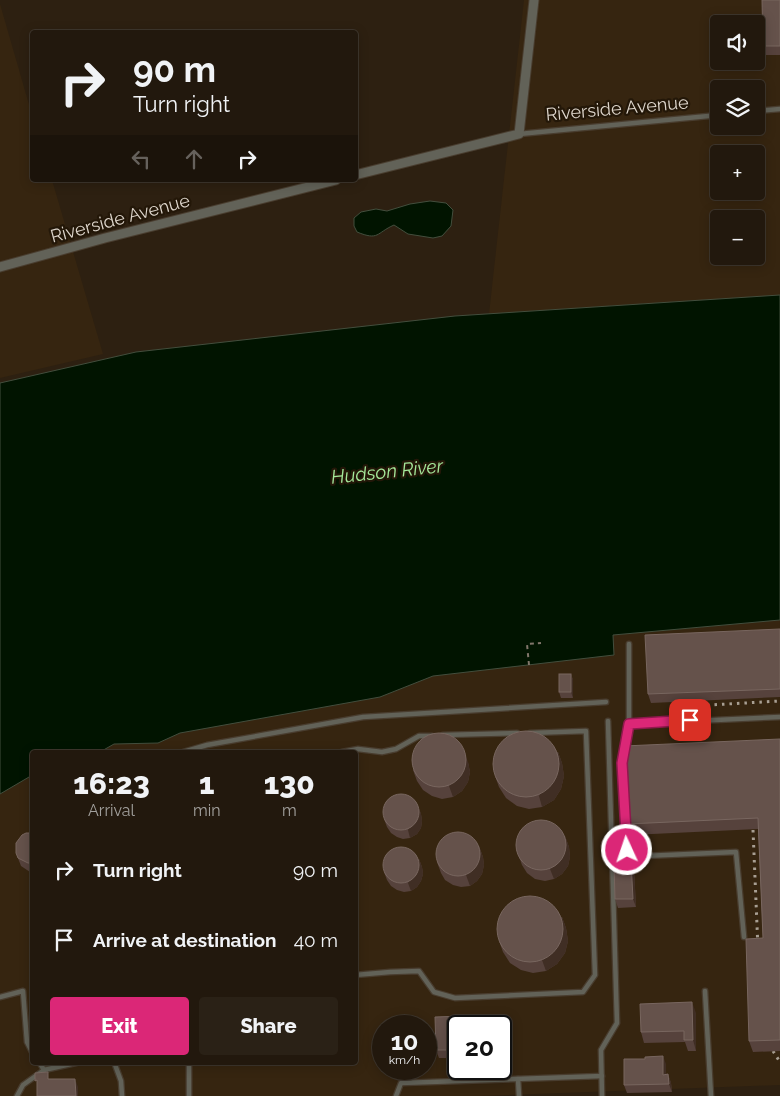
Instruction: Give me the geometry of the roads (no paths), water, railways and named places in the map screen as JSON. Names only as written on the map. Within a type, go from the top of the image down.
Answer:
[{"type":"street","name":"Riverside Avenue","points":[[358,174],[519,134],[534,0]]},
{"type":"street","name":"Riverside Avenue","points":[[0,267],[328,182]]},
{"type":"lane","points":[[765,110],[780,109]]},
{"type":"lane","name":"Riverside Avenue","points":[[519,134],[710,116]]},
{"type":"lane","points":[[629,644],[629,724],[622,763],[627,850],[632,854],[643,856],[736,852],[744,937]]},
{"type":"lane","points":[[191,750],[363,717],[606,702]]},
{"type":"lane","points":[[629,724],[780,717]]},
{"type":"lane","points":[[602,1096],[601,1050],[617,1023],[608,721]]},
{"type":"lane","points":[[353,750],[382,752],[396,749],[419,736],[586,731],[595,975],[583,992],[455,998],[434,992],[419,972],[358,975]]},
{"type":"lane","points":[[0,997],[22,991],[27,1042],[30,1048]]},
{"type":"lane","points":[[705,991],[711,1096]]},
{"type":"lane","points":[[41,1065],[44,1070]]},
{"type":"lane","points":[[17,1096],[23,1086],[44,1070],[66,1065]]},
{"type":"lane","points":[[115,1065],[122,1096]]},
{"type":"lane","points":[[189,1065],[189,1096]]},
{"type":"lane","points":[[396,1096],[401,1083],[602,1076]]},
{"type":"lane","points":[[518,1079],[519,1096]]},
{"type":"water","points":[[430,201],[446,203],[453,210],[451,226],[442,236],[433,238],[408,234],[394,225],[377,235],[370,236],[357,232],[354,226],[354,218],[361,212],[376,209],[387,211],[410,204]]},
{"type":"water","name":"Hudson River","points":[[780,295],[780,620],[613,635],[614,655],[433,676],[380,697],[180,733],[158,743],[114,744],[104,750],[30,750],[30,778],[29,777],[0,794],[0,383],[136,352],[455,316]]},
{"type":"railway","points":[[692,706],[780,701]]},
{"type":"railway","points":[[753,830],[758,949]]},
{"type":"railway","points":[[773,1051],[780,1062]]}]
